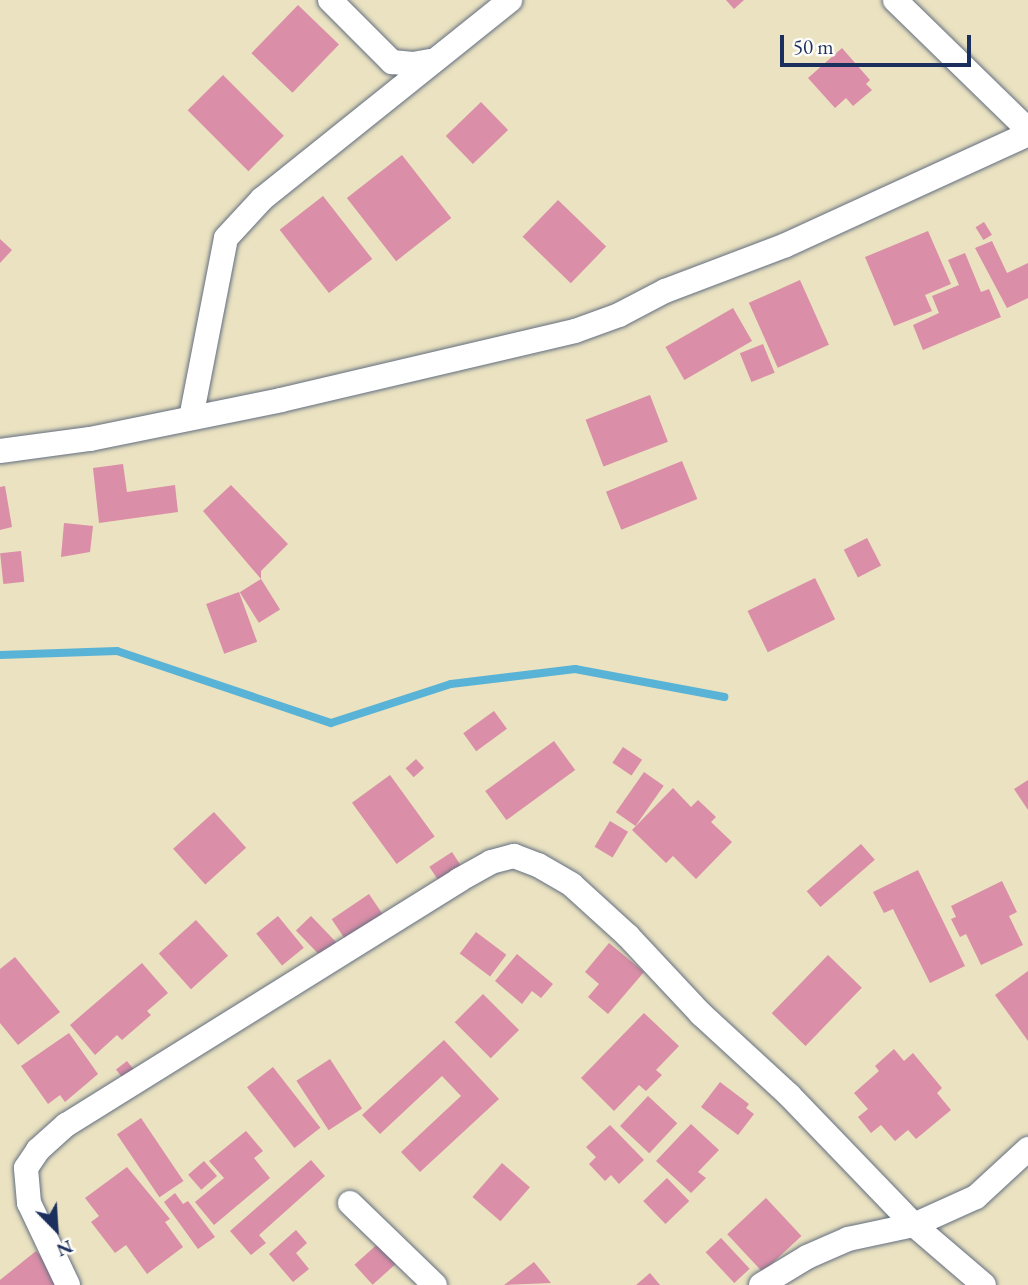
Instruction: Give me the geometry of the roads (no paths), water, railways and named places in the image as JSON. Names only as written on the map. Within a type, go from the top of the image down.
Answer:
[{"type":"street","points":[[330,0],[392,62],[413,64],[430,61]]},
{"type":"street","points":[[191,418],[226,238],[262,199],[430,61],[510,0]]},
{"type":"street","points":[[0,452],[90,439],[191,418],[575,331],[619,315],[665,291],[786,245],[1028,132],[895,0]]},
{"type":"street","points":[[68,1285],[29,1203],[26,1168],[38,1150],[66,1125],[459,880],[491,862],[514,856],[572,885],[628,936],[701,1014],[789,1095],[914,1225],[984,1285]]},
{"type":"street","points":[[761,1285],[807,1257],[848,1239],[914,1225],[976,1197],[1028,1149]]},
{"type":"street","points":[[350,1203],[435,1285]]},
{"type":"waterway","points":[[0,655],[117,651],[331,723],[451,684],[575,669],[724,697]]}]
